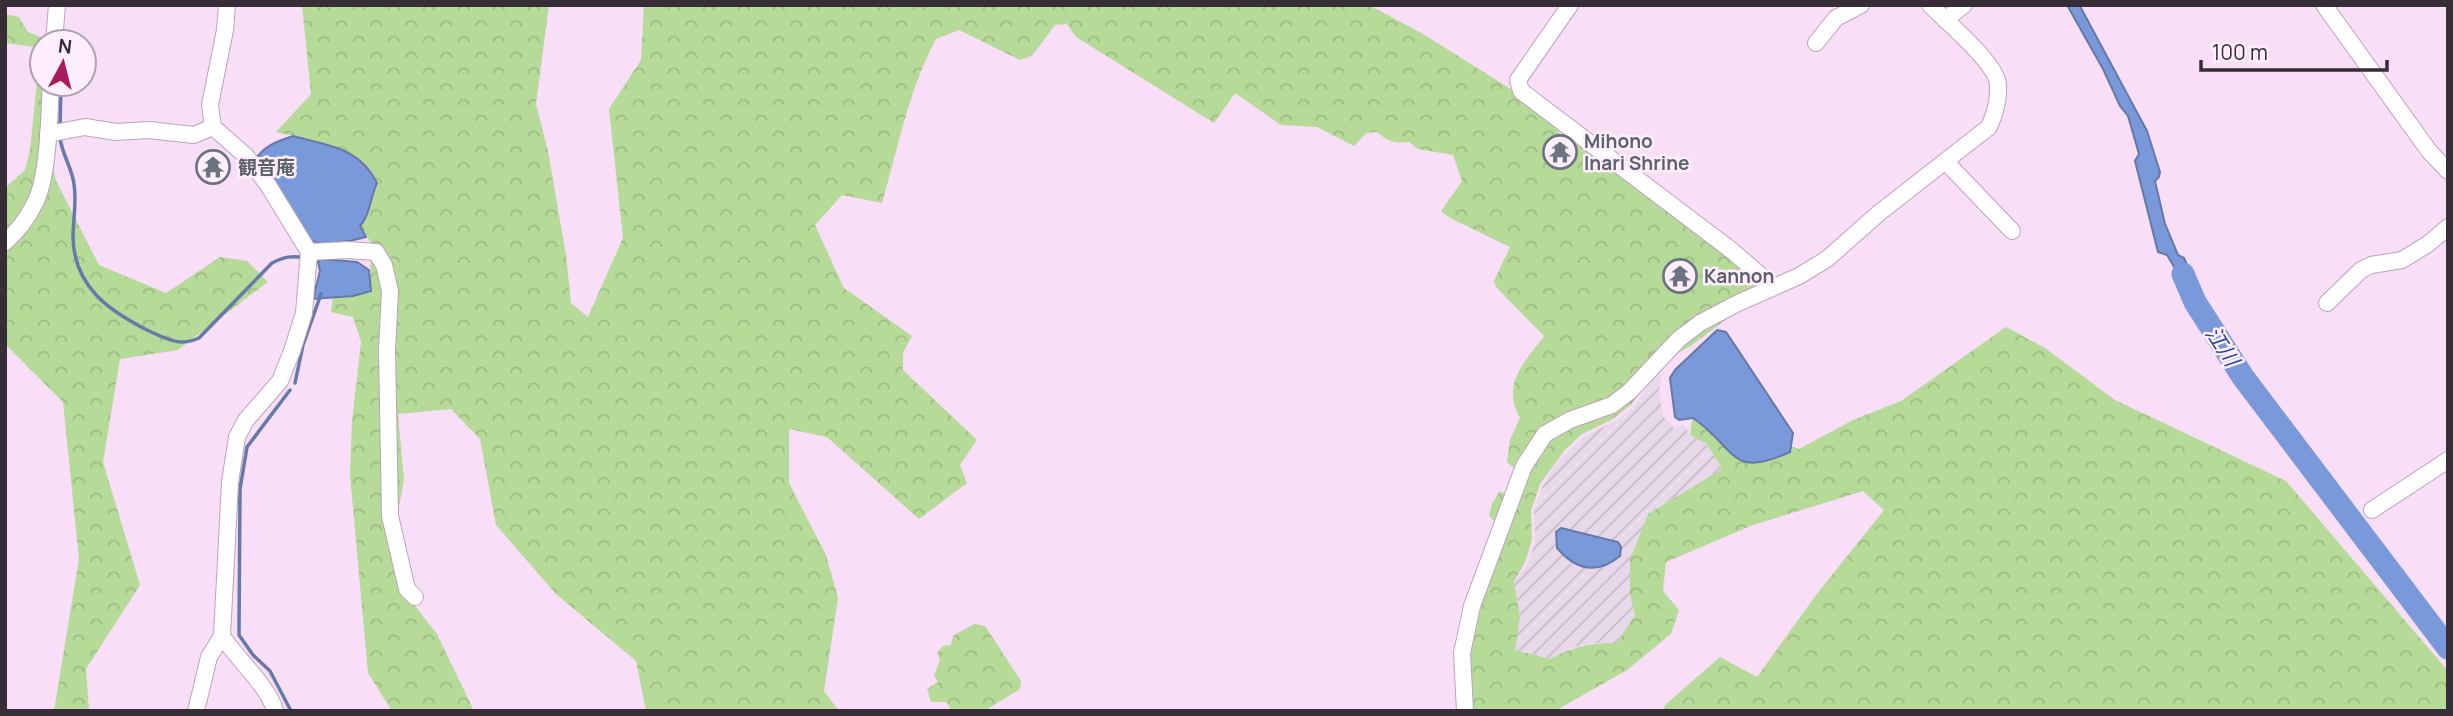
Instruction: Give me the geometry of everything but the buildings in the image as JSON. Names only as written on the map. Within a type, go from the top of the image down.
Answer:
[{"type":"street","points":[[55,28],[57,5]]},
{"type":"street","points":[[196,711],[209,657],[222,636],[230,482],[237,437],[247,420],[280,380],[292,351],[304,313],[309,258],[268,185],[246,156],[213,127],[210,105],[225,30],[227,5]]},
{"type":"street","points":[[1570,5],[1518,80],[1521,91],[1731,250],[1773,286]]},
{"type":"street","points":[[1816,43],[1836,18],[1861,5]]},
{"type":"street","points":[[1465,711],[1461,674],[1466,631],[1524,466],[1545,434],[1556,426],[1612,405],[1629,393],[1679,339],[1700,323],[1773,286],[1799,276],[1827,259],[1989,127],[1995,114],[1998,82],[1985,59],[1930,5]]},
{"type":"street","points":[[1944,20],[1964,5]]},
{"type":"street","points":[[2324,5],[2429,151],[2448,171]]},
{"type":"street","points":[[5,242],[36,201],[57,133],[53,98]]},
{"type":"street","points":[[57,133],[85,127],[116,132],[149,130],[194,135],[213,127]]},
{"type":"street","points":[[1946,162],[2012,231]]},
{"type":"street","points":[[2327,303],[2361,270],[2371,265],[2402,260],[2428,244],[2448,227]]},
{"type":"street","points":[[309,258],[347,250],[376,252],[384,265],[390,291],[387,350],[390,516],[407,589],[415,597]]},
{"type":"street","points":[[2372,510],[2448,460]]},
{"type":"street","points":[[222,636],[234,655],[272,698],[275,711]]},
{"type":"shaded area","points":[[1662,374],[1659,390],[1663,416],[1674,428],[1684,425],[1690,435],[1707,444],[1722,469],[1648,514],[1630,595],[1635,615],[1617,643],[1591,643],[1571,648],[1550,659],[1514,650],[1520,617],[1514,582],[1526,567],[1535,543],[1534,510],[1543,485],[1556,464],[1582,438],[1625,415],[1654,377]]},
{"type":"green space","points":[[302,5],[549,5],[536,104],[548,151],[566,255],[571,303],[588,317],[623,238],[609,109],[641,60],[644,5],[1369,5],[1423,34],[1536,105],[1568,143],[1594,149],[1753,277],[1755,287],[1744,306],[1692,345],[1661,363],[1631,405],[1611,420],[1582,434],[1564,451],[1540,484],[1531,511],[1532,540],[1525,562],[1514,582],[1520,617],[1515,650],[1550,659],[1583,646],[1617,643],[1635,615],[1630,595],[1630,560],[1648,514],[1722,469],[1707,444],[1690,435],[1693,413],[1799,449],[1853,420],[1901,401],[2006,327],[2045,348],[2115,400],[2286,481],[2448,671],[2448,711],[1662,711],[1666,704],[1720,657],[1757,677],[1816,595],[1884,510],[1863,491],[1753,525],[1666,562],[1663,591],[1679,610],[1671,634],[1627,670],[1555,711],[1465,711],[1473,610],[1488,586],[1498,519],[1493,520],[1489,516],[1499,492],[1507,493],[1523,477],[1507,462],[1510,440],[1520,418],[1513,395],[1514,384],[1517,374],[1544,336],[1496,287],[1494,281],[1510,247],[1441,211],[1462,181],[1453,155],[1418,149],[1409,142],[1392,141],[1377,132],[1366,133],[1354,146],[1317,127],[1281,125],[1235,93],[1214,123],[1076,37],[1067,24],[1055,25],[1032,56],[1020,60],[959,30],[936,39],[911,98],[882,203],[842,195],[815,225],[844,288],[912,336],[903,353],[903,370],[977,440],[960,465],[967,483],[919,519],[827,437],[789,429],[789,483],[826,555],[838,598],[824,691],[839,711],[646,711],[636,661],[556,594],[496,525],[480,439],[451,409],[398,414],[404,480],[395,528],[400,587],[437,634],[474,711],[392,711],[368,673],[350,475],[352,421],[361,342],[353,317],[331,312],[333,296],[371,291],[370,241],[360,226],[377,183],[358,160],[346,152],[319,142],[276,132],[311,94]]},
{"type":"green space","points":[[5,14],[19,17],[28,32],[28,46],[5,43]]},
{"type":"green space","points":[[35,98],[45,98],[43,116],[56,181],[99,265],[166,293],[220,257],[247,261],[268,282],[178,350],[120,359],[103,462],[140,585],[86,669],[89,711],[54,711],[79,559],[63,402],[5,344],[5,188],[25,170],[30,150]]},
{"type":"green space","points":[[974,624],[985,626],[1021,681],[1020,689],[984,711],[952,711],[946,702],[931,702],[927,689],[938,682],[934,676],[940,660],[937,653],[943,646],[951,645],[953,636]]},
{"type":"water","points":[[2067,5],[2079,5],[2081,8],[2147,131],[2160,172],[2155,181],[2165,224],[2178,255],[2184,258],[2198,290],[2194,293],[2195,302],[2167,255],[2158,252],[2135,161],[2139,154],[2128,116],[2120,106],[2103,69]]},
{"type":"water","points":[[293,136],[341,149],[361,161],[369,171],[377,183],[366,217],[360,226],[366,237],[329,243],[308,239],[257,157],[268,146]]},
{"type":"water","points":[[321,259],[357,262],[369,270],[371,291],[353,296],[313,299],[320,271],[318,262]]},
{"type":"water","points":[[1717,330],[1726,332],[1793,433],[1790,452],[1755,463],[1744,461],[1735,457],[1693,418],[1679,420],[1675,417],[1670,378]]},
{"type":"water","points":[[1561,528],[1618,542],[1621,547],[1620,556],[1595,568],[1579,565],[1557,548],[1556,532]]},
{"type":"waterway","points":[[60,127],[61,98]]},
{"type":"waterway","points":[[60,138],[74,184],[73,237],[80,270],[96,295],[108,306],[149,331],[180,342],[199,338],[272,263],[288,257],[305,258]]},
{"type":"waterway","name":"江川","points":[[2183,274],[2195,302],[2243,377],[2448,648]]},
{"type":"waterway","points":[[295,383],[303,345],[321,294]]},
{"type":"waterway","points":[[290,390],[247,447],[240,489],[239,635],[253,655],[270,671],[291,711]]},
{"type":"place","name":"Mihono Inari Shrine","points":[[1560,152]]},
{"type":"place","name":"観音庵","points":[[213,167]]},
{"type":"place","name":"Kannon","points":[[1680,276]]}]
